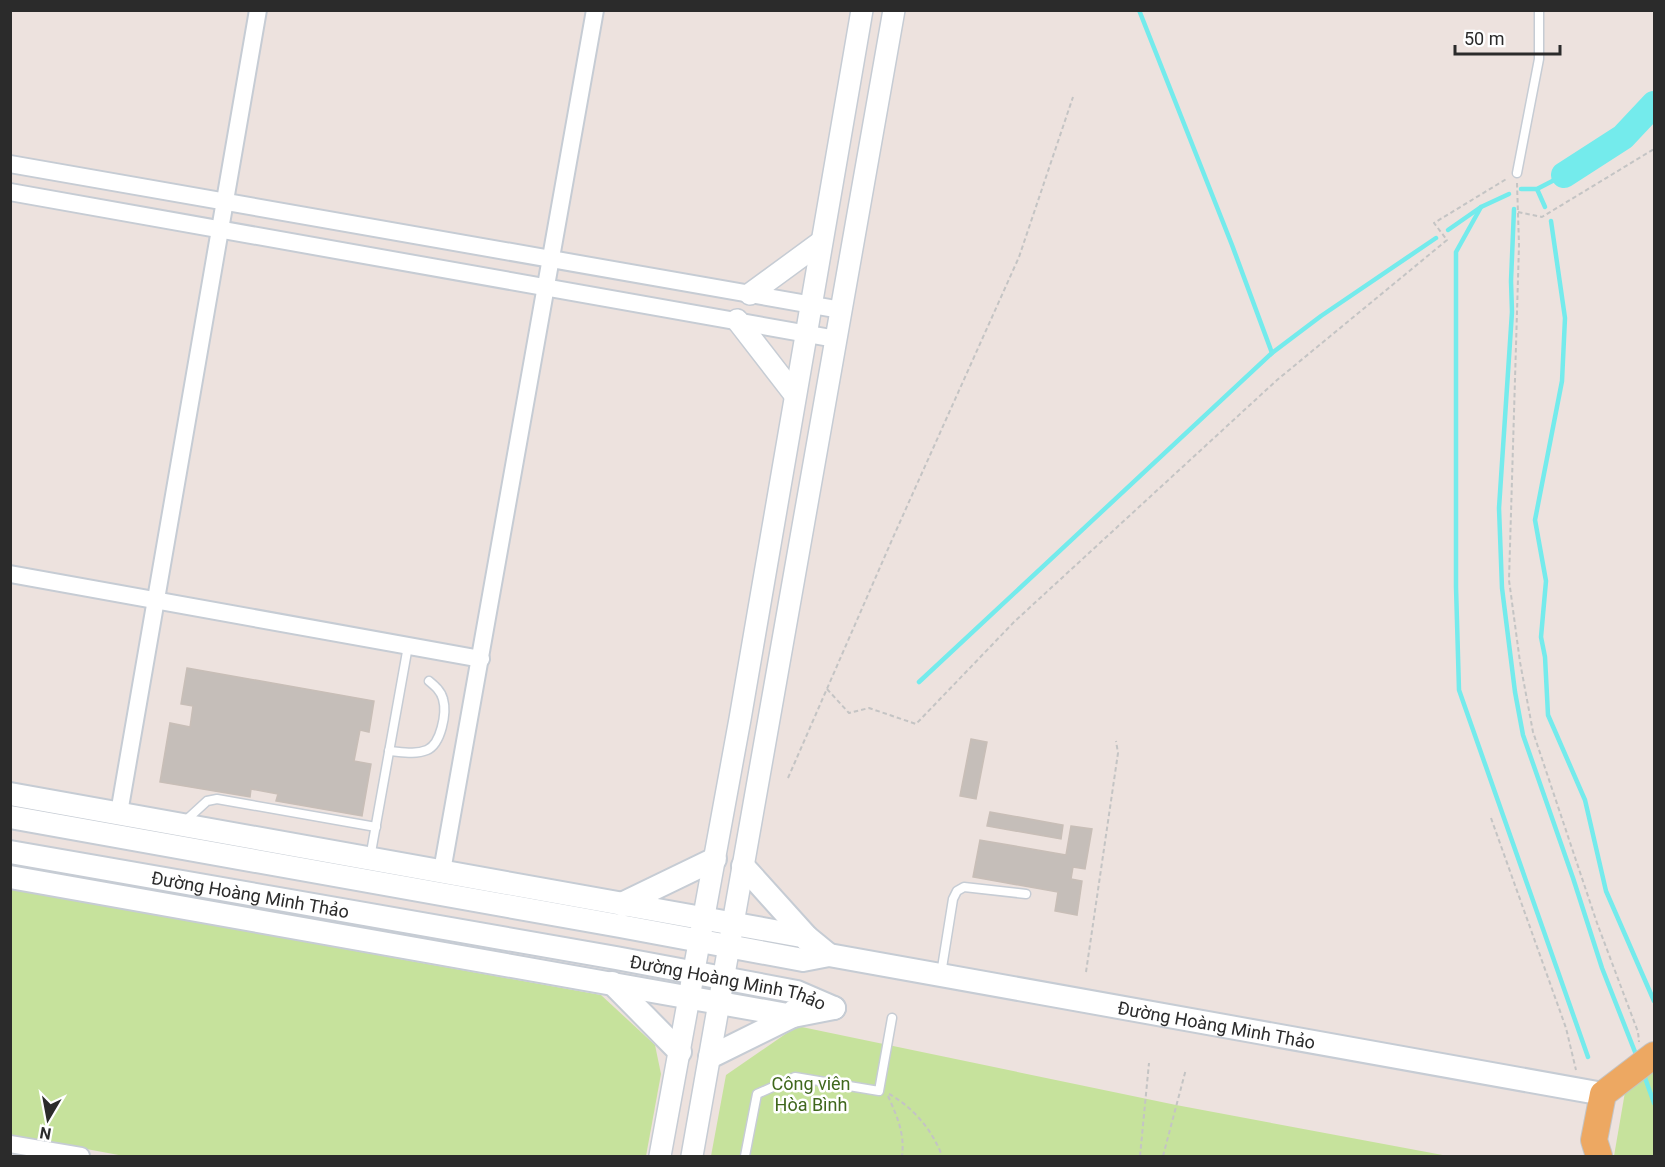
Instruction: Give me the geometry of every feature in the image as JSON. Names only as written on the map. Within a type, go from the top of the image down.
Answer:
[{"type":"main road","name":"Đường Hoàng Minh Thảo","points":[[10,794],[807,937],[829,955]]},
{"type":"main road","name":"Đường Hoàng Minh Thảo","points":[[10,818],[803,960],[829,955],[1592,1092]]},
{"type":"main road","name":"Đường Hoàng Minh Thảo","points":[[10,852],[724,978],[797,992],[834,1008],[793,1016],[10,877]]},
{"type":"main road","points":[[620,926],[624,903],[715,860]]},
{"type":"main road","points":[[710,1058],[793,1016],[807,937],[743,866]]},
{"type":"main road","points":[[616,958],[612,983],[680,1052]]},
{"type":"main road","points":[[1596,1148],[1592,1092],[1648,1059]]},
{"type":"street","points":[[119,813],[258,10]]},
{"type":"street","points":[[442,871],[595,10]]},
{"type":"street","points":[[660,1156],[715,860],[862,10]]},
{"type":"street","points":[[692,1156],[894,10]]},
{"type":"street","points":[[10,164],[841,309]]},
{"type":"street","points":[[10,192],[836,339]]},
{"type":"street","points":[[750,294],[821,242]]},
{"type":"street","points":[[737,320],[795,395]]},
{"type":"street","points":[[10,574],[481,659]]},
{"type":"street","points":[[10,1144],[47,1154],[81,1156]]},
{"type":"lane","points":[[1517,173],[1539,59],[1539,10]]},
{"type":"lane","points":[[370,858],[408,646]]},
{"type":"lane","points":[[389,751],[419,752],[436,744],[439,739],[445,707],[438,688],[429,681]]},
{"type":"lane","points":[[182,824],[207,801],[217,799],[376,827]]},
{"type":"lane","points":[[941,975],[953,899],[957,891],[964,886],[1026,894]]},
{"type":"lane","points":[[745,1156],[757,1094],[795,1077],[879,1091],[892,1018]]},
{"type":"path","points":[[788,778],[1019,257],[1073,97]]},
{"type":"path","points":[[1518,212],[1542,217],[1654,149]]},
{"type":"path","points":[[827,689],[849,713],[869,708],[916,724],[1014,622],[1277,380],[1447,240],[1434,223],[1517,173],[1509,580],[1520,662],[1533,732],[1597,923],[1648,1059]]},
{"type":"path","points":[[1086,972],[1118,753],[1116,741]]},
{"type":"path","points":[[1491,818],[1566,1028],[1592,1092]]},
{"type":"path","points":[[1140,1156],[1149,1063]]},
{"type":"path","points":[[1163,1156],[1186,1070]]},
{"type":"path","points":[[902,1156],[900,1125],[887,1093],[905,1103],[936,1139],[942,1156]]},
{"type":"green space","points":[[10,889],[601,995],[655,1045],[661,1074],[646,1156],[124,1156],[11,1135]]},
{"type":"green space","name":"Công viên Hòa Bình","points":[[797,1026],[1176,1105],[1448,1156],[711,1156],[726,1075]]},
{"type":"green space","points":[[1654,1071],[1654,1156],[1614,1156],[1625,1092],[1636,1081]]},
{"type":"building","points":[[187,668],[374,701],[369,732],[360,730],[354,761],[371,764],[362,816],[276,801],[278,794],[251,789],[250,797],[160,782],[170,723],[190,727],[193,706],[181,704]]},
{"type":"building","points":[[971,739],[987,742],[976,799],[960,796]]},
{"type":"building","points":[[990,812],[1063,825],[1061,839],[987,826]]},
{"type":"building","points":[[1071,826],[1092,829],[1085,869],[1073,867],[1071,879],[1082,881],[1077,915],[1055,911],[1058,892],[973,877],[980,840],[1066,855]]},
{"type":"waterway","points":[[1139,10],[1272,353]]},
{"type":"waterway","points":[[1564,175],[1623,137],[1654,104]]},
{"type":"waterway","points":[[1521,189],[1537,189],[1564,175]]},
{"type":"waterway","points":[[1537,189],[1545,207]]},
{"type":"waterway","points":[[1448,230],[1481,207],[1509,194]]},
{"type":"waterway","points":[[1481,207],[1456,252],[1456,587],[1459,690],[1588,1057]]},
{"type":"waterway","points":[[1514,209],[1512,312],[1499,508],[1502,588],[1515,692],[1523,735],[1602,968],[1637,1057]]},
{"type":"waterway","points":[[1551,221],[1565,318],[1562,381],[1535,520],[1546,581],[1541,637],[1545,657],[1548,715],[1585,800],[1606,891],[1654,1001]]},
{"type":"waterway","points":[[919,682],[1272,353],[1321,316],[1436,238]]},
{"type":"waterway","points":[[1644,1075],[1654,1103]]}]
